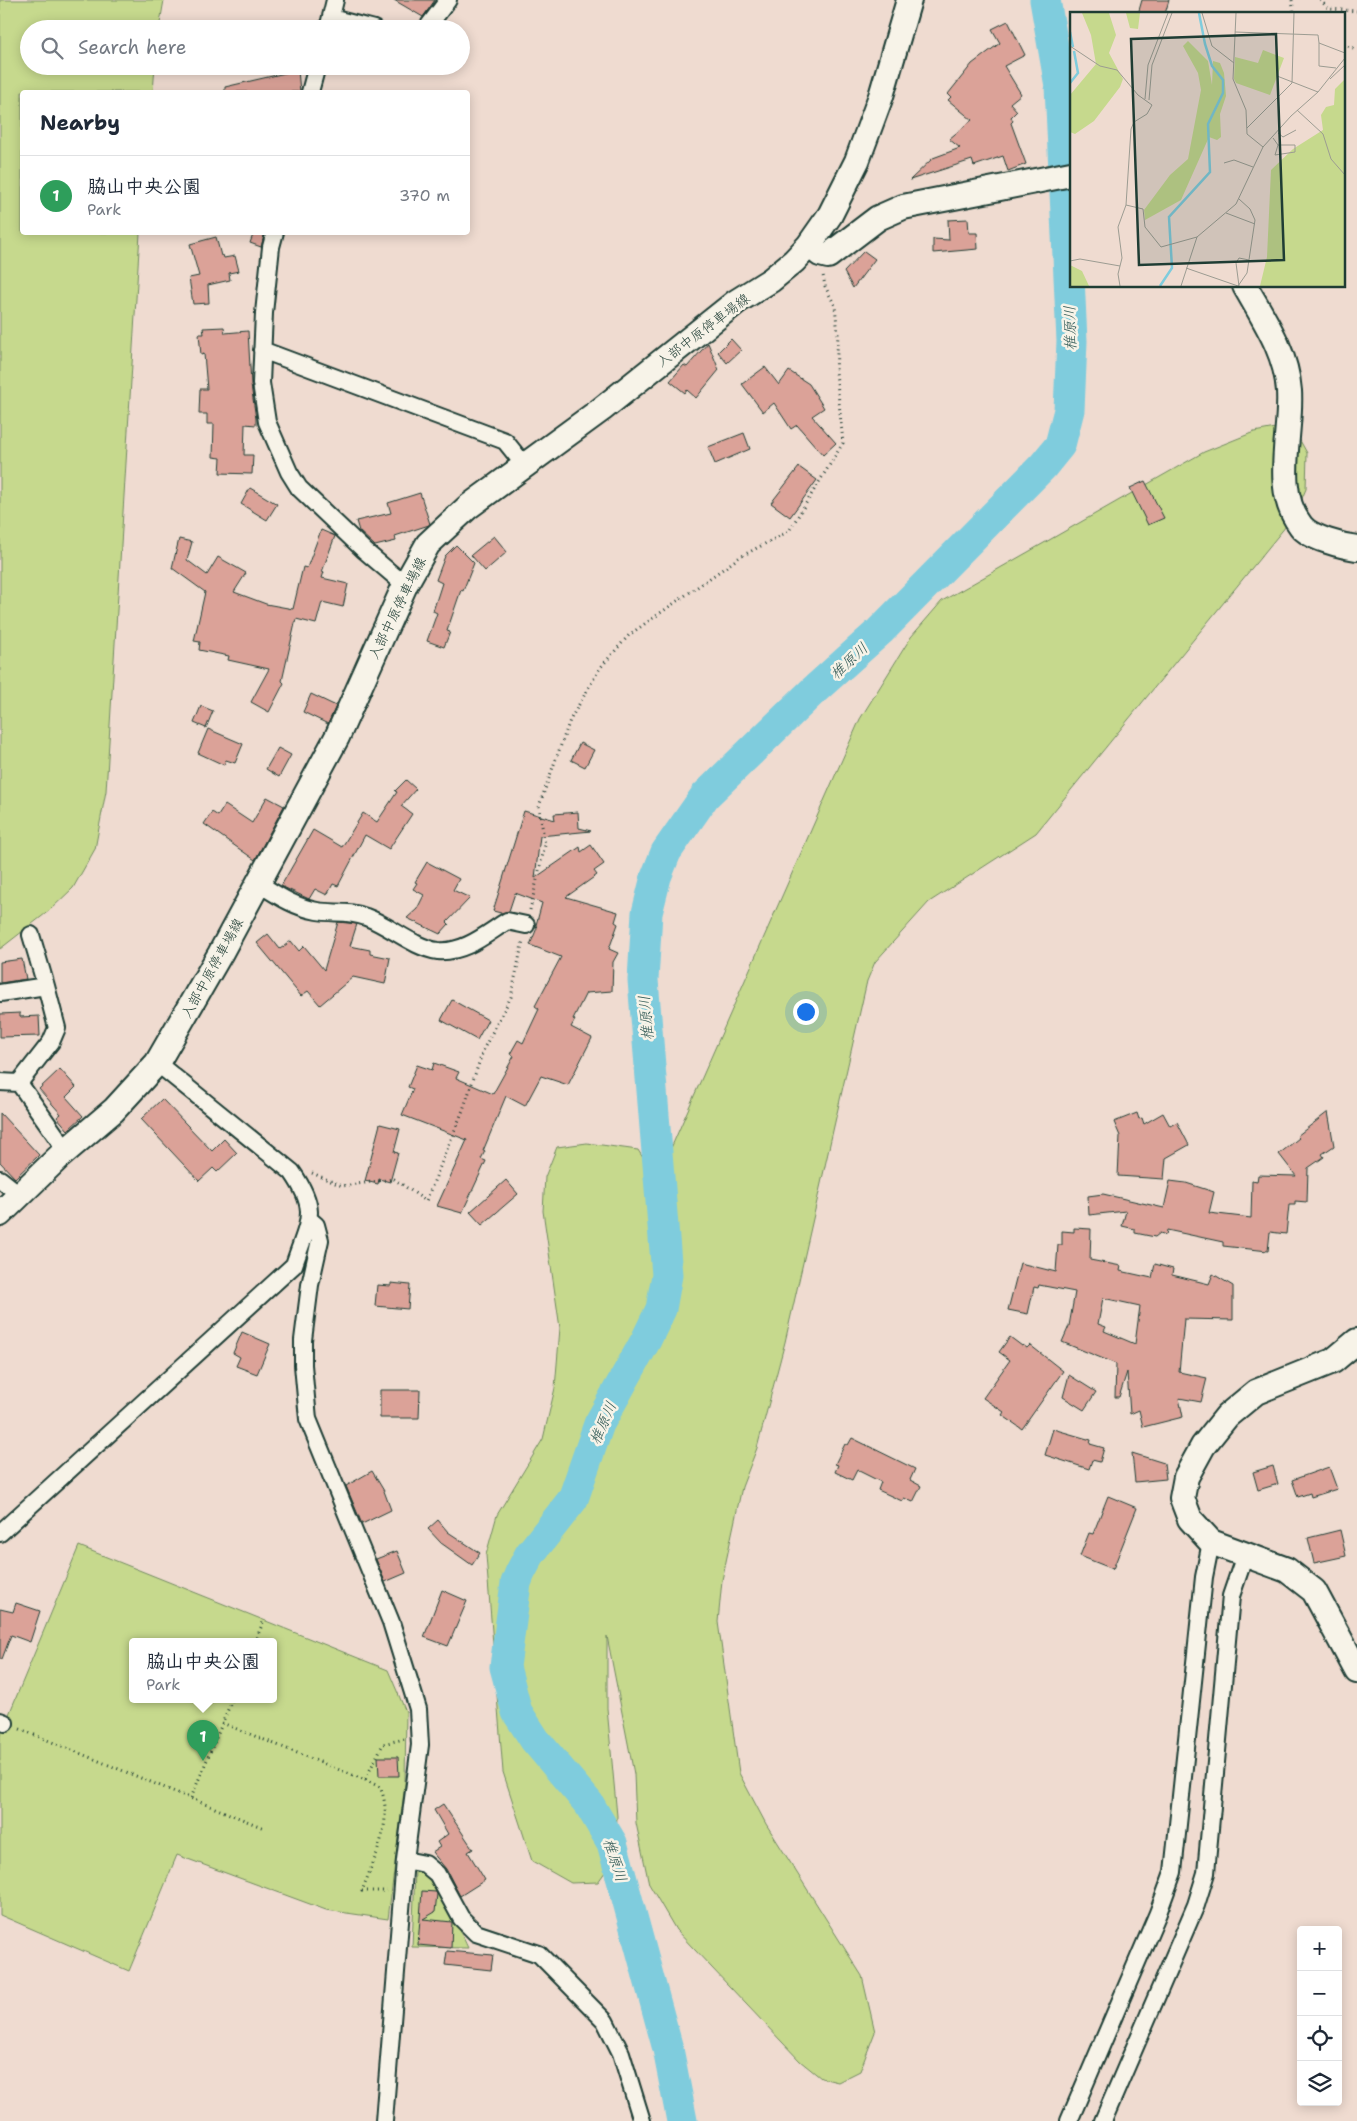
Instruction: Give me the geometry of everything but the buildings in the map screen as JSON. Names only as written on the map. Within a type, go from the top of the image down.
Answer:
[{"type":"main road","name":"入部中原停車場線","points":[[0,1214],[66,1150],[114,1110],[158,1063],[337,737],[405,585],[428,544],[444,527],[468,507],[602,409],[716,316],[771,280],[794,261],[814,250],[857,161],[881,96],[909,0]]},
{"type":"main road","points":[[814,250],[828,256],[878,218],[903,207],[1070,174]]},
{"type":"main road","points":[[1245,288],[1283,357],[1289,392],[1286,475],[1289,503],[1301,528],[1326,541],[1357,548]]},
{"type":"main road","points":[[1357,1341],[1333,1361],[1256,1392],[1227,1416],[1203,1446],[1186,1477],[1182,1498],[1190,1519],[1211,1542],[1287,1570],[1314,1590],[1357,1671]]},
{"type":"street","points":[[330,20],[335,0]]},
{"type":"street","points":[[433,20],[448,0]]},
{"type":"street","points":[[311,90],[315,75]]},
{"type":"street","points":[[274,235],[269,266],[260,384],[267,422],[289,472],[299,488],[405,585]]},
{"type":"street","points":[[262,350],[505,441],[525,466]]},
{"type":"street","points":[[258,883],[291,904],[317,911],[350,912],[367,917],[427,948],[439,951],[457,950],[469,945],[507,921],[526,925]]},
{"type":"street","points":[[19,1082],[51,1042],[57,1028],[32,935]]},
{"type":"street","points":[[0,993],[46,986]]},
{"type":"street","points":[[0,1533],[294,1265],[311,1209],[305,1190],[292,1172],[158,1063]]},
{"type":"street","points":[[0,1082],[19,1082]]},
{"type":"street","points":[[19,1082],[66,1150]]},
{"type":"street","points":[[0,1179],[19,1194]]},
{"type":"street","points":[[308,1219],[316,1225],[320,1240],[310,1285],[303,1340],[303,1365],[308,1419],[392,1622],[418,1709],[420,1745],[405,1860],[384,2121]]},
{"type":"street","points":[[1069,2121],[1158,1913],[1173,1872],[1204,1577],[1211,1542]]},
{"type":"street","points":[[1103,2121],[1196,1906],[1206,1873],[1230,1596],[1245,1555]]},
{"type":"street","points":[[405,1860],[425,1864],[437,1874],[461,1918],[476,1933],[539,1954],[606,2021],[621,2052],[642,2121]]},
{"type":"path","points":[[1320,0],[1329,9],[1357,10]]},
{"type":"path","points":[[1344,46],[1357,49]]},
{"type":"path","points":[[292,1172],[303,1168],[342,1186],[394,1179],[426,1201],[463,1110],[484,1048],[511,997],[545,845],[539,806],[570,720],[600,668],[630,635],[740,557],[789,530],[843,443],[836,372],[838,334],[835,306],[825,286],[814,250]]},
{"type":"path","points":[[257,1638],[264,1620]]},
{"type":"path","points":[[191,1798],[231,1703]]},
{"type":"path","points":[[3,1722],[264,1828]]},
{"type":"path","points":[[222,1723],[380,1787],[386,1799],[383,1837],[362,1891],[391,1891]]},
{"type":"path","points":[[365,1780],[383,1744],[406,1739]]},
{"type":"green space","points":[[0,0],[164,0],[161,20],[20,20],[20,75],[154,75],[153,90],[20,90],[20,235],[140,235],[106,791],[95,849],[73,888],[50,910],[0,949]]},
{"type":"green space","points":[[1281,427],[1297,435],[1307,453],[1306,489],[1295,515],[1036,833],[929,902],[875,962],[867,981],[785,1342],[757,1448],[742,1487],[722,1580],[718,1622],[739,1773],[766,1824],[862,1976],[875,2032],[860,2071],[838,2082],[821,2078],[800,2061],[676,1930],[649,1884],[636,1823],[634,1774],[607,1636],[607,1708],[617,1816],[615,1858],[598,1882],[571,1883],[532,1861],[503,1772],[486,1555],[497,1515],[543,1439],[555,1388],[560,1328],[543,1211],[545,1177],[557,1147],[587,1143],[638,1150],[657,1180],[860,719],[911,637],[942,601],[1204,452],[1254,432]]},
{"type":"green space","points":[[79,1546],[388,1670],[406,1712],[405,1783],[388,1919],[326,1910],[177,1855],[129,1971],[0,1915],[0,1736]]},
{"type":"green space","points":[[415,1871],[432,1881],[439,1891],[453,1915],[468,1948],[412,1947]]},
{"type":"waterway","name":"椎原川","points":[[682,2121],[668,2049],[612,1843],[589,1804],[535,1740],[517,1712],[505,1667],[516,1583],[530,1554],[573,1499],[599,1424],[646,1340],[661,1309],[667,1275],[643,980],[647,913],[656,877],[666,852],[705,796],[812,692],[880,631],[1043,466],[1060,445],[1069,410],[1072,341],[1060,86],[1045,0]]},
{"type":"place","name":"脇山中央公園","points":[[203,1761]]}]
